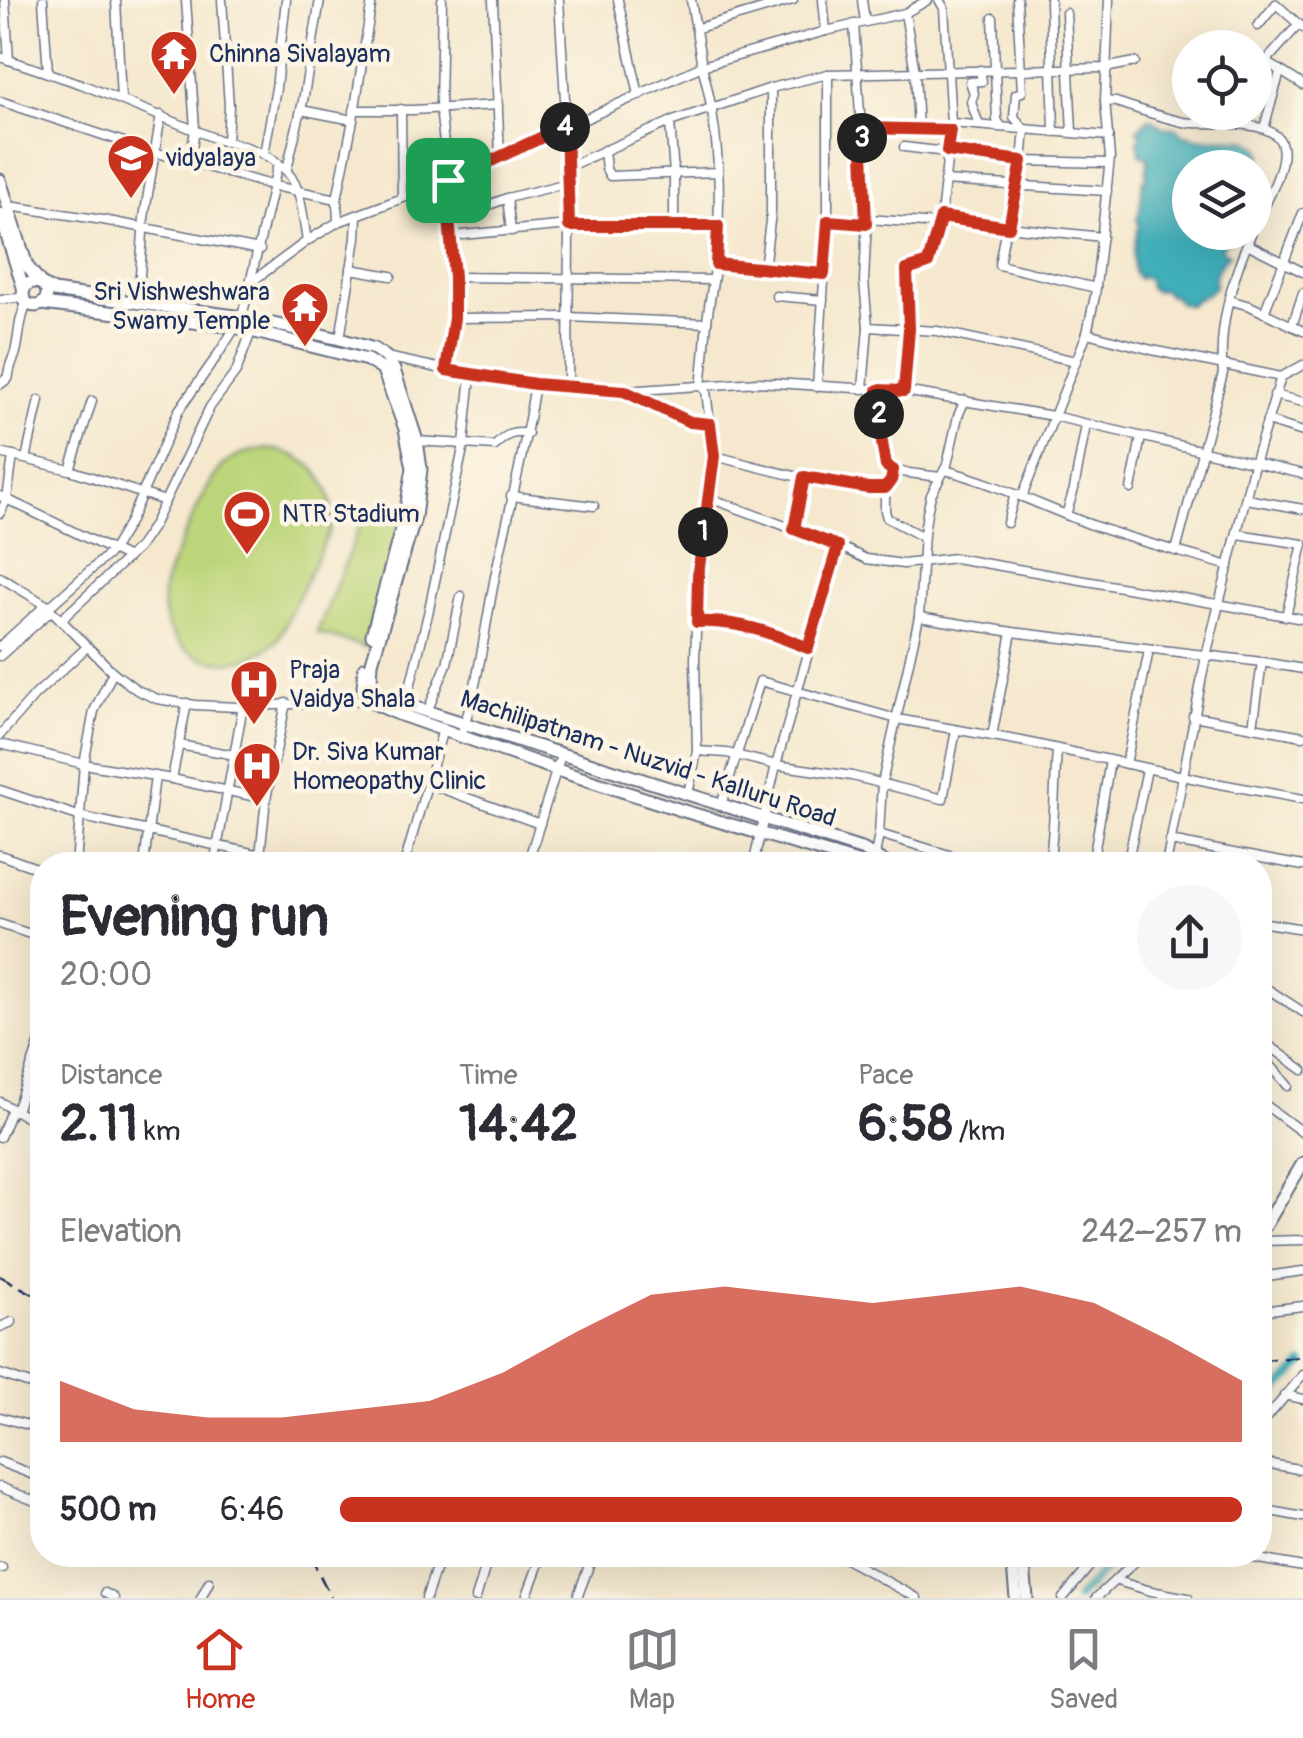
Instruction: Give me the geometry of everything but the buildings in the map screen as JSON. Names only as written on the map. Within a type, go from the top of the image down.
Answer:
[{"type":"highway","points":[[0,180],[25,297],[35,306],[238,322],[251,332],[381,361],[394,370],[417,441],[421,470],[414,517],[372,662],[370,698]]},
{"type":"highway","points":[[4,210],[26,266],[54,291],[340,339],[374,349],[405,429],[414,468],[366,656],[363,691],[370,698]]},
{"type":"highway","points":[[25,297],[28,284],[42,284]]},
{"type":"highway","points":[[42,284],[47,298],[42,304]]},
{"type":"highway","name":"Machilipatnam - Nuzvid - Kalluru Road","points":[[370,698],[428,712],[556,770],[833,852]]},
{"type":"highway","name":"Machilipatnam - Nuzvid - Kalluru Road","points":[[370,698],[398,714],[443,729],[463,730],[562,755],[763,817],[847,852]]},
{"type":"highway","points":[[1272,1213],[1303,1163]]},
{"type":"highway","points":[[1013,1567],[1016,1598]]},
{"type":"highway","points":[[1024,1567],[1026,1598]]},
{"type":"main road","points":[[0,384],[8,378],[4,364],[15,352],[25,297]]},
{"type":"street","points":[[6,0],[5,58],[264,154],[282,166],[298,189],[307,241]]},
{"type":"street","points":[[43,0],[48,73]]},
{"type":"street","points":[[116,0],[121,100]]},
{"type":"street","points":[[186,0],[195,129],[190,162]]},
{"type":"street","points":[[222,0],[229,106],[227,142]]},
{"type":"street","points":[[264,154],[286,0]]},
{"type":"street","points":[[0,656],[112,550],[179,410],[238,322],[274,186],[301,110],[320,0]]},
{"type":"street","points":[[338,222],[336,199],[372,0]]},
{"type":"street","points":[[442,0],[440,107],[454,277],[454,318],[446,370]]},
{"type":"street","points":[[493,0],[500,156]]},
{"type":"street","points":[[559,0],[568,183],[568,387]]},
{"type":"street","points":[[618,0],[639,94]]},
{"type":"street","points":[[688,794],[697,751],[698,575],[714,456],[706,391],[701,384],[718,226],[713,107],[692,0]]},
{"type":"street","points":[[698,28],[793,0]]},
{"type":"street","points":[[822,0],[826,31]]},
{"type":"street","points":[[862,0],[864,22]]},
{"type":"street","points":[[250,282],[338,222],[447,181],[702,66],[905,13],[928,0]]},
{"type":"street","points":[[904,391],[909,329],[907,270],[928,263],[939,220],[951,127],[944,8],[939,0]]},
{"type":"street","points":[[1017,0],[1022,92],[1016,94],[1014,116],[1025,130],[999,265],[1096,288]]},
{"type":"street","points":[[1050,0],[1054,132]]},
{"type":"street","points":[[1007,523],[1087,333],[1096,288],[1110,164],[1105,101],[1109,0]]},
{"type":"street","points":[[1258,26],[1277,2],[1301,26],[1268,60],[1270,66],[1303,85]]},
{"type":"street","points":[[905,13],[915,72],[918,130]]},
{"type":"street","points":[[1066,13],[1072,132]]},
{"type":"street","points":[[994,18],[997,120],[1001,126]]},
{"type":"street","points":[[854,24],[867,222],[864,280],[868,327],[863,389]]},
{"type":"street","points":[[567,167],[670,122],[771,88],[828,74],[1105,68],[1135,62]]},
{"type":"street","points":[[979,125],[971,102],[974,93],[970,82],[982,82],[980,70]]},
{"type":"street","points":[[1272,100],[1280,72]]},
{"type":"street","points":[[817,387],[828,221],[828,74]]},
{"type":"street","points":[[764,268],[772,213],[771,88]]},
{"type":"street","points":[[0,101],[154,152],[336,199]]},
{"type":"street","points":[[1105,101],[1172,119]]},
{"type":"street","points":[[301,110],[353,115],[498,105]]},
{"type":"street","points":[[401,109],[402,198]]},
{"type":"street","points":[[138,304],[143,229],[161,116]]},
{"type":"street","points":[[670,122],[674,226]]},
{"type":"street","points":[[862,128],[918,130],[979,125],[1109,136]]},
{"type":"street","points":[[1268,130],[1282,142],[1283,155],[1272,188]]},
{"type":"street","points":[[904,147],[1022,161],[1110,164]]},
{"type":"street","points":[[604,150],[610,176],[718,172]]},
{"type":"street","points":[[944,181],[1108,191]]},
{"type":"street","points":[[450,220],[507,198],[568,183]]},
{"type":"street","points":[[507,198],[512,231]]},
{"type":"street","points":[[4,210],[103,220],[260,250]]},
{"type":"street","points":[[1264,313],[1303,213]]},
{"type":"street","points":[[340,339],[357,215]]},
{"type":"street","points":[[828,221],[939,220],[1102,237]]},
{"type":"street","points":[[452,236],[569,226],[718,226]]},
{"type":"street","points":[[1176,551],[1223,372],[1229,300],[1245,250]]},
{"type":"street","points":[[1258,250],[1303,272]]},
{"type":"street","points":[[716,264],[824,274]]},
{"type":"street","points":[[350,269],[391,276]]},
{"type":"street","points":[[454,277],[713,280]]},
{"type":"street","points":[[1292,326],[1303,293]]},
{"type":"street","points":[[776,296],[822,300]]},
{"type":"street","points":[[0,299],[25,297]]},
{"type":"street","points":[[1229,300],[1303,331]]},
{"type":"street","points":[[454,318],[707,322]]},
{"type":"street","points":[[868,327],[937,331],[1076,361]]},
{"type":"street","points":[[61,620],[138,548],[165,502],[210,407],[236,372],[251,332]]},
{"type":"street","points":[[1087,333],[1281,377]]},
{"type":"street","points":[[381,361],[535,384],[624,391],[758,382],[904,391],[1052,416],[1303,474]]},
{"type":"street","points":[[1168,852],[1206,656],[1254,464],[1281,377],[1303,365]]},
{"type":"street","points":[[396,702],[408,691],[418,658],[464,444],[471,375]]},
{"type":"street","points":[[463,730],[478,672],[511,496],[528,434],[535,384]]},
{"type":"street","points":[[878,390],[882,449],[886,466],[893,470],[942,474],[1018,495],[1137,541],[1229,566]]},
{"type":"street","points":[[624,391],[690,422],[710,424]]},
{"type":"street","points":[[1274,395],[1303,402]]},
{"type":"street","points":[[26,459],[39,400]]},
{"type":"street","points":[[874,852],[882,783],[919,617],[931,495],[942,474],[965,400]]},
{"type":"street","points":[[70,470],[92,401]]},
{"type":"street","points":[[1267,421],[1303,432]]},
{"type":"street","points":[[1066,515],[1086,425]]},
{"type":"street","points":[[417,441],[494,446],[506,434],[528,434]]},
{"type":"street","points":[[1131,489],[1141,437]]},
{"type":"street","points":[[0,453],[70,470],[165,502]]},
{"type":"street","points":[[0,513],[13,456]]},
{"type":"street","points":[[714,456],[804,477],[885,488]]},
{"type":"street","points":[[893,470],[885,488],[887,518],[924,537]]},
{"type":"street","points":[[794,529],[804,477]]},
{"type":"street","points":[[511,496],[594,506]]},
{"type":"street","points":[[708,497],[866,560],[903,564],[955,558],[1303,619]]},
{"type":"street","points":[[4,498],[128,558]]},
{"type":"street","points":[[1246,499],[1303,509]]},
{"type":"street","points":[[1238,534],[1303,544],[1286,616]]},
{"type":"street","points":[[756,852],[776,765],[838,546]]},
{"type":"street","points":[[0,577],[48,608],[113,672],[157,699],[243,706],[370,698]]},
{"type":"street","points":[[428,712],[448,664],[461,596]]},
{"type":"street","points":[[0,646],[48,608]]},
{"type":"street","points":[[919,617],[1303,670]]},
{"type":"street","points":[[697,622],[716,621],[764,630],[808,648]]},
{"type":"street","points":[[992,736],[1012,632]]},
{"type":"street","points":[[0,735],[35,695],[87,647]]},
{"type":"street","points":[[1126,764],[1149,650]]},
{"type":"street","points":[[1253,726],[1262,662]]},
{"type":"street","points":[[77,852],[84,764],[94,711],[113,672]]},
{"type":"street","points":[[721,804],[760,682],[898,719],[1303,799]]},
{"type":"street","points":[[261,852],[266,800],[286,703]]},
{"type":"street","points":[[172,779],[187,704]]},
{"type":"street","points":[[216,852],[243,706]]},
{"type":"street","points":[[1193,716],[1303,736]]},
{"type":"street","points":[[408,852],[443,729]]},
{"type":"street","points":[[697,751],[852,776],[943,799],[956,730]]},
{"type":"street","points":[[0,744],[266,800]]},
{"type":"street","points":[[179,745],[274,762]]},
{"type":"street","points":[[1052,852],[1057,750]]},
{"type":"street","points":[[531,852],[562,755]]},
{"type":"street","points":[[1094,852],[1110,761]]},
{"type":"street","points":[[1131,852],[1147,769]]},
{"type":"street","points":[[146,852],[155,776]]},
{"type":"street","points":[[429,784],[540,824]]},
{"type":"street","points":[[0,790],[78,816],[218,844],[239,852]]},
{"type":"street","points":[[879,834],[939,852]]},
{"type":"street","points":[[1170,842],[1225,852]]},
{"type":"street","points":[[0,855],[30,866]]},
{"type":"street","points":[[1272,860],[1303,866]]},
{"type":"street","points":[[1272,924],[1301,929],[1303,917]]},
{"type":"street","points":[[0,924],[30,934]]},
{"type":"street","points":[[1272,992],[1303,1012]]},
{"type":"street","points":[[1272,1047],[1303,1070]]},
{"type":"street","points":[[1272,1067],[1288,1086]]},
{"type":"street","points":[[0,1137],[30,1068]]},
{"type":"street","points":[[0,1102],[30,1119]]},
{"type":"street","points":[[1272,1110],[1303,1133]]},
{"type":"street","points":[[1272,1240],[1302,1237]]},
{"type":"street","points":[[1272,1276],[1303,1271]]},
{"type":"street","points":[[1272,1310],[1303,1306]]},
{"type":"street","points":[[0,1327],[12,1322]]},
{"type":"street","points":[[0,1374],[30,1384]]},
{"type":"street","points":[[1272,1410],[1303,1374]]},
{"type":"street","points":[[1284,1395],[1303,1398]]},
{"type":"street","points":[[0,1418],[30,1426]]},
{"type":"street","points":[[0,1462],[30,1473]]},
{"type":"street","points":[[1272,1464],[1303,1470]]},
{"type":"street","points":[[0,1487],[30,1499]]},
{"type":"street","points":[[1272,1511],[1303,1517]]},
{"type":"street","points":[[1272,1561],[1303,1567]]},
{"type":"street","points":[[426,1598],[436,1567]]},
{"type":"street","points":[[476,1598],[485,1567]]},
{"type":"street","points":[[526,1598],[538,1567]]},
{"type":"street","points":[[577,1598],[590,1567]]},
{"type":"street","points":[[857,1567],[901,1594],[917,1598]]},
{"type":"street","points":[[1063,1598],[1089,1567]]},
{"type":"street","points":[[1096,1598],[1130,1567]]},
{"type":"street","points":[[1117,1580],[1150,1594],[1188,1598]]},
{"type":"street","points":[[201,1598],[208,1582]]},
{"type":"green space","points":[[263,449],[294,455],[317,473],[330,498],[330,530],[278,639],[246,659],[210,660],[194,655],[169,629],[163,610],[164,587],[183,538],[215,476],[235,457]]},
{"type":"green space","points":[[365,513],[401,521],[364,647],[317,633]]},
{"type":"water","points":[[1149,118],[1182,134],[1247,139],[1260,148],[1172,150],[1172,250],[1222,250],[1229,254],[1218,269],[1215,286],[1189,305],[1164,290],[1154,291],[1148,280],[1141,276],[1139,279],[1134,272],[1137,220],[1148,159],[1140,154],[1138,141],[1142,135],[1137,130]]},
{"type":"waterway","points":[[1272,1396],[1303,1364]]},
{"type":"waterway","points":[[1077,1598],[1107,1567]]},
{"type":"railway","points":[[0,1276],[30,1292]]},
{"type":"railway","points":[[1272,1359],[1303,1357]]},
{"type":"railway","points":[[316,1567],[331,1598]]},
{"type":"place","name":"Chinna Sivalayam","points":[[174,96]]},
{"type":"place","name":"vidyalaya","points":[[131,200]]},
{"type":"place","name":"Sri Vishweshwara Swamy Temple","points":[[305,348]]},
{"type":"place","name":"NTR Stadium","points":[[247,556]]},
{"type":"place","name":"Praja Vaidya Shala","points":[[254,726]]},
{"type":"place","name":"Dr. Siva Kumar Homeopathy Clinic","points":[[257,808]]},
{"type":"route","points":[[566,126],[569,226],[718,226],[716,264],[824,274],[828,221],[866,224],[862,128],[950,130],[947,151],[1022,161],[1009,227],[941,217],[928,263],[907,270],[909,329],[904,391],[878,390],[882,449],[886,466],[893,470],[891,481],[885,488],[868,488],[804,477],[794,529],[838,546],[808,648],[764,630],[716,621],[697,622],[698,575],[714,456],[710,424],[690,422],[624,391],[535,384],[446,370],[454,318],[448,180],[566,126]]}]
